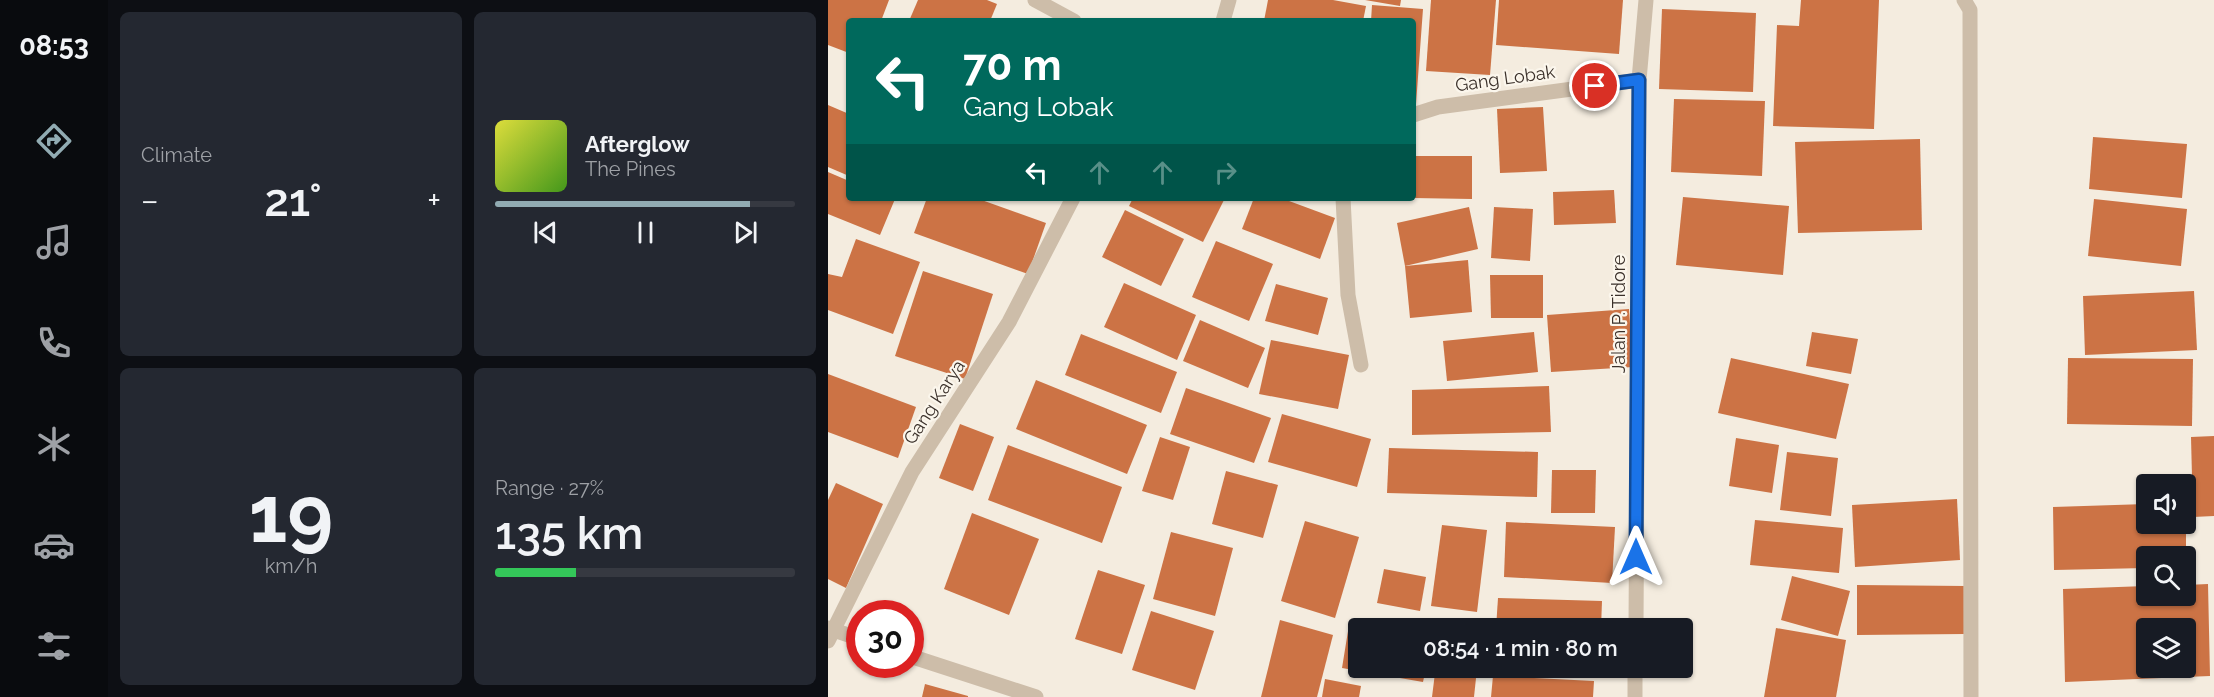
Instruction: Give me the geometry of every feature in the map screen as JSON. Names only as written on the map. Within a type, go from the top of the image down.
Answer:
[{"type":"street","points":[[1035,0],[1068,18]]},
{"type":"street","points":[[1224,18],[1229,0]]},
{"type":"street","name":"Jalan P. Tidore","points":[[1636,618],[1639,80],[1646,0]]},
{"type":"street","points":[[1964,0],[1970,10],[1971,697]]},
{"type":"street","name":"Gang Lobak","points":[[1416,114],[1438,107],[1639,80]]},
{"type":"street","name":"Gang Karya","points":[[830,633],[912,472],[1009,322],[1071,201]]},
{"type":"street","points":[[1343,201],[1348,295],[1361,365]]},
{"type":"street","points":[[830,633],[846,636]]},
{"type":"street","points":[[924,661],[1036,697]]},
{"type":"street","points":[[1635,678],[1635,697]]},
{"type":"building","points":[[828,0],[889,0],[882,18],[846,18],[846,52],[828,45]]},
{"type":"building","points":[[918,0],[987,0],[997,4],[991,18],[910,18]]},
{"type":"building","points":[[1268,0],[1333,0],[1366,6],[1364,18],[1265,18]]},
{"type":"building","points":[[1365,0],[1401,0],[1400,6]]},
{"type":"building","points":[[1431,0],[1496,0],[1490,75],[1426,71]]},
{"type":"building","points":[[1499,0],[1623,0],[1619,54],[1496,45]]},
{"type":"building","points":[[1801,0],[1879,0],[1874,129],[1773,126],[1777,25],[1799,26]]},
{"type":"building","points":[[1372,5],[1423,9],[1416,104],[1416,18],[1371,18]]},
{"type":"building","points":[[1662,9],[1756,13],[1753,92],[1659,89]]},
{"type":"building","points":[[1674,99],[1765,101],[1762,176],[1671,172]]},
{"type":"building","points":[[828,105],[846,113],[846,175],[828,167]]},
{"type":"building","points":[[1543,107],[1547,171],[1500,173],[1497,109]]},
{"type":"building","points":[[2093,137],[2187,144],[2182,198],[2089,189]]},
{"type":"building","points":[[1920,139],[1922,230],[1798,233],[1795,142]]},
{"type":"building","points":[[1416,156],[1472,156],[1472,199],[1416,198]]},
{"type":"building","points":[[828,172],[846,180],[846,201],[894,201],[880,235],[828,214]]},
{"type":"building","points":[[1614,190],[1616,223],[1554,225],[1553,192]]},
{"type":"building","points":[[1683,197],[1789,206],[1783,275],[1676,265]]},
{"type":"building","points":[[2094,199],[2187,209],[2181,266],[2088,256]]},
{"type":"building","points":[[926,201],[984,201],[1046,223],[1028,274],[914,233]]},
{"type":"building","points":[[1132,201],[1224,201],[1203,242],[1129,206]]},
{"type":"building","points":[[1253,201],[1289,201],[1335,218],[1320,259],[1242,229]]},
{"type":"building","points":[[1469,207],[1478,249],[1405,266],[1397,223]]},
{"type":"building","points":[[1494,207],[1533,209],[1530,261],[1491,258]]},
{"type":"building","points":[[1125,210],[1184,239],[1161,286],[1102,257]]},
{"type":"building","points":[[856,239],[920,262],[893,334],[828,310],[828,274],[842,277]]},
{"type":"building","points":[[1216,241],[1273,264],[1249,321],[1192,297]]},
{"type":"building","points":[[1468,260],[1472,312],[1410,318],[1405,266]]},
{"type":"building","points":[[923,271],[993,294],[965,379],[895,356]]},
{"type":"building","points":[[1490,275],[1543,275],[1543,318],[1491,318]]},
{"type":"building","points":[[1124,283],[1196,315],[1177,360],[1104,327]]},
{"type":"building","points":[[1276,284],[1328,298],[1318,335],[1265,321]]},
{"type":"building","points":[[2194,291],[2197,350],[2085,355],[2083,296]]},
{"type":"building","points":[[1629,309],[1633,367],[1551,372],[1547,315]]},
{"type":"building","points":[[1200,320],[1265,348],[1248,388],[1183,361]]},
{"type":"building","points":[[1534,332],[1538,372],[1447,381],[1443,341]]},
{"type":"building","points":[[1812,332],[1858,339],[1851,374],[1806,366]]},
{"type":"building","points":[[1081,334],[1177,372],[1161,413],[1065,375]]},
{"type":"building","points":[[1271,340],[1349,355],[1338,409],[1259,394]]},
{"type":"building","points":[[1731,358],[1849,384],[1836,439],[1718,413]]},
{"type":"building","points":[[2068,358],[2193,359],[2192,426],[2067,424]]},
{"type":"building","points":[[828,374],[916,407],[898,458],[828,432]]},
{"type":"building","points":[[1036,380],[1147,425],[1127,474],[1016,429]]},
{"type":"building","points":[[1549,386],[1551,432],[1412,435],[1412,390]]},
{"type":"building","points":[[1186,388],[1271,418],[1254,463],[1170,434]]},
{"type":"building","points":[[1282,414],[1371,439],[1357,487],[1268,462]]},
{"type":"building","points":[[960,424],[994,437],[973,491],[939,478]]},
{"type":"building","points":[[2214,436],[2214,516],[2196,517],[2196,474],[2192,474],[2191,437]]},
{"type":"building","points":[[1160,437],[1190,447],[1173,500],[1142,491]]},
{"type":"building","points":[[1736,438],[1779,445],[1772,493],[1729,486]]},
{"type":"building","points":[[1008,445],[1122,487],[1102,543],[988,500]]},
{"type":"building","points":[[1389,448],[1538,452],[1537,497],[1387,493]]},
{"type":"building","points":[[1787,452],[1838,458],[1831,516],[1780,510]]},
{"type":"building","points":[[1552,470],[1596,470],[1595,513],[1551,513]]},
{"type":"building","points":[[1226,471],[1278,485],[1263,538],[1212,524]]},
{"type":"building","points":[[836,483],[883,504],[846,588],[828,579],[828,500]]},
{"type":"building","points":[[1957,499],[1960,560],[1855,567],[1852,505]]},
{"type":"building","points":[[2136,504],[2136,534],[2186,534],[2186,546],[2136,546],[2136,568],[2054,570],[2053,507]]},
{"type":"building","points":[[972,513],[1039,539],[1009,615],[944,589]]},
{"type":"building","points":[[1755,520],[1843,528],[1839,573],[1750,565]]},
{"type":"building","points":[[1305,521],[1359,537],[1335,618],[1281,601]]},
{"type":"building","points":[[1506,522],[1615,527],[1612,583],[1504,577]]},
{"type":"building","points":[[1442,525],[1487,530],[1477,612],[1431,606]]},
{"type":"building","points":[[1171,532],[1233,548],[1215,616],[1153,599]]},
{"type":"building","points":[[1384,569],[1426,577],[1420,611],[1377,603]]},
{"type":"building","points":[[1098,570],[1145,585],[1122,654],[1075,639]]},
{"type":"building","points":[[1792,576],[1850,591],[1838,636],[1781,620]]},
{"type":"building","points":[[2208,584],[2210,676],[2196,677],[2196,618],[2136,618],[2136,678],[2162,678],[2065,682],[2063,589],[2136,586],[2136,606],[2196,606],[2196,585]]},
{"type":"building","points":[[1857,585],[1966,586],[1965,634],[1857,635]]},
{"type":"building","points":[[1498,598],[1602,601],[1601,618],[1497,618]]},
{"type":"building","points":[[1151,611],[1214,631],[1195,690],[1132,670]]},
{"type":"building","points":[[1280,620],[1333,635],[1317,697],[1261,697]]},
{"type":"building","points":[[1776,628],[1846,640],[1836,697],[1764,697]]},
{"type":"building","points":[[1348,631],[1348,669],[1342,668]]},
{"type":"building","points":[[1400,678],[1424,678],[1423,682]]},
{"type":"building","points":[[1434,678],[1476,678],[1474,697],[1432,697]]},
{"type":"building","points":[[1493,678],[1594,681],[1593,697],[1491,697]]},
{"type":"building","points":[[1325,679],[1361,686],[1359,697],[1322,697]]},
{"type":"building","points":[[925,684],[968,696],[968,697],[922,697]]},
{"type":"route","points":[[1595,86],[1639,80],[1636,557]]}]
